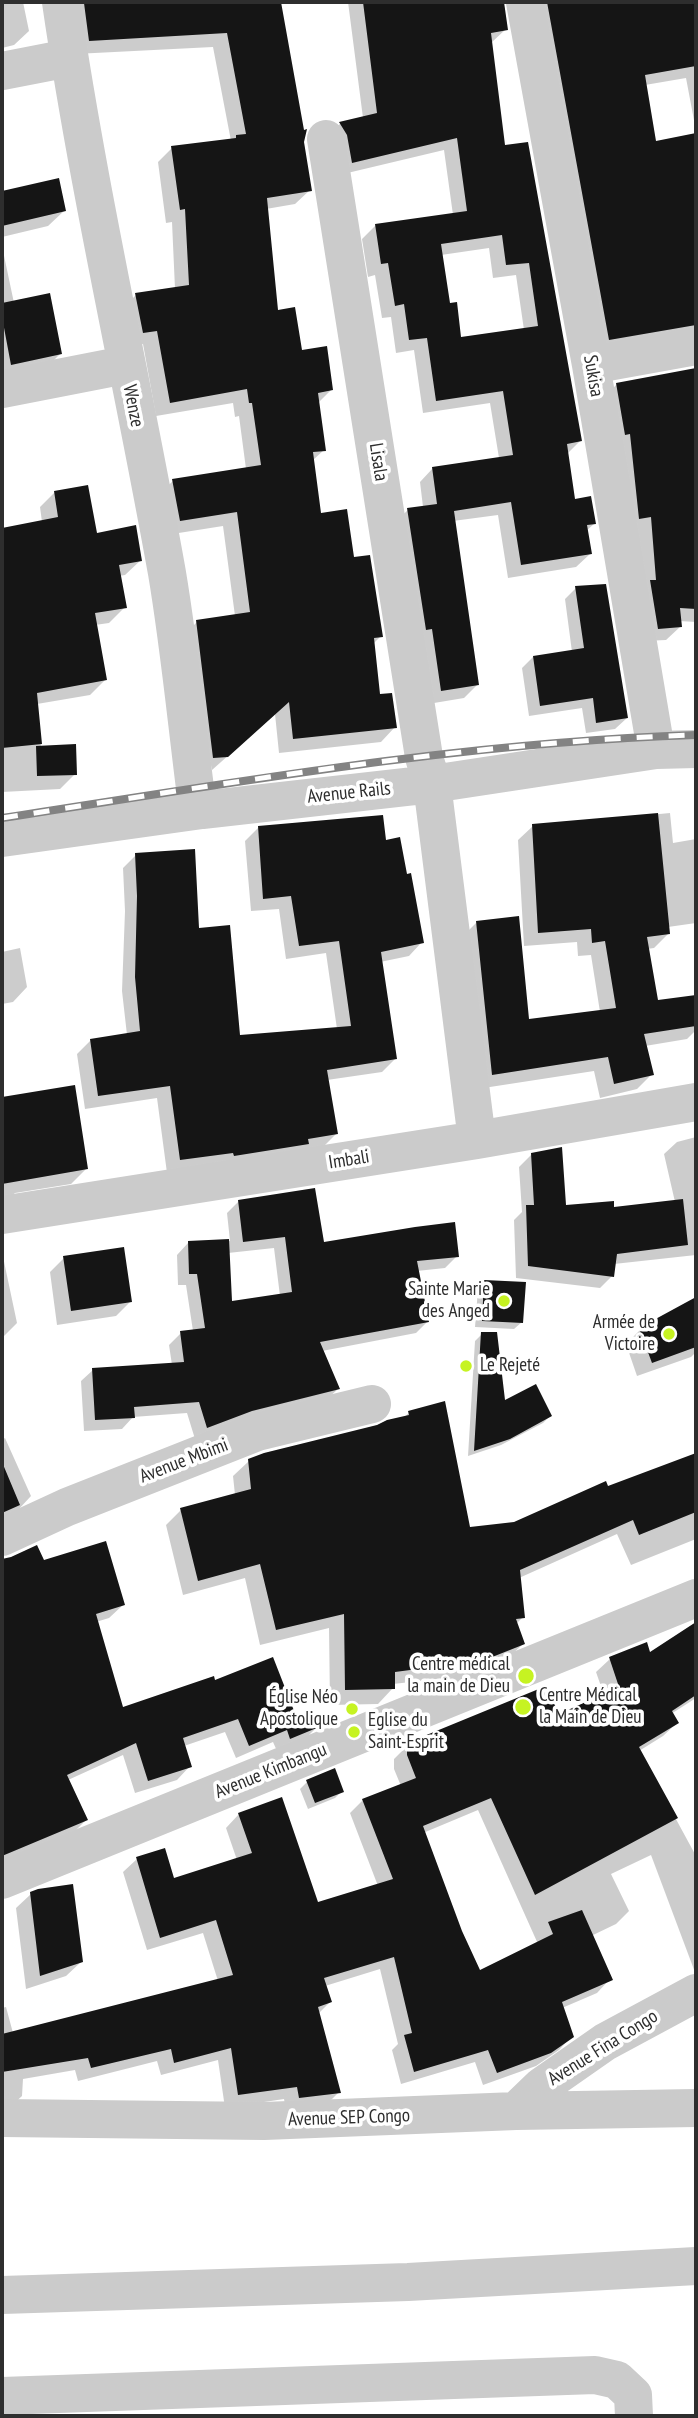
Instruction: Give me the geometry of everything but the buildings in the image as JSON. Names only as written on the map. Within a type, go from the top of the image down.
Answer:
[{"type":"street","name":"Wenze","points":[[61,2],[125,365],[167,576],[195,788],[202,810]]},
{"type":"street","name":"Sukisa","points":[[524,2],[591,365],[656,750]]},
{"type":"street","points":[[2,71],[69,58]]},
{"type":"street","name":"Lisala","points":[[326,139],[424,757],[432,784],[477,1140]]},
{"type":"street","points":[[591,365],[696,346]]},
{"type":"street","points":[[2,389],[125,365]]},
{"type":"street","name":"Avenue Rails","points":[[2,838],[202,810],[432,784],[656,750],[696,749]]},
{"type":"street","name":"Imbali","points":[[2,1214],[477,1140],[696,1102]]},
{"type":"street","name":"Avenue Mbimi","points":[[2,1537],[67,1507],[257,1432],[372,1404]]},
{"type":"street","name":"Avenue Kimbangu","points":[[2,1880],[696,1598]]},
{"type":"street","name":"Avenue Fina Congo","points":[[516,2111],[542,2086],[606,2042],[696,1993]]},
{"type":"street","name":"Avenue SEP Congo","points":[[2,2118],[264,2121],[516,2111],[696,2108]]},
{"type":"street","points":[[2,2295],[408,2281],[696,2266]]},
{"type":"street","points":[[2,2396],[230,2403],[594,2375],[617,2380],[634,2395],[634,2416]]},
{"type":"railway","points":[[2,818],[261,778],[435,755],[609,739],[696,735]]},
{"type":"place","name":"Sainte Marie des Anged","points":[[504,1301]]},
{"type":"place","name":"Armée de Victoire","points":[[669,1334]]},
{"type":"place","name":"Le Rejeté","points":[[466,1366]]},
{"type":"place","name":"Centre médical la main de Dieu","points":[[526,1676]]},
{"type":"place","name":"Centre Médical la Main de Dieu","points":[[523,1707]]},
{"type":"place","name":"Église Néo Apostolique","points":[[352,1709]]},
{"type":"place","name":"Eglise du Saint-Esprit","points":[[354,1732]]}]
